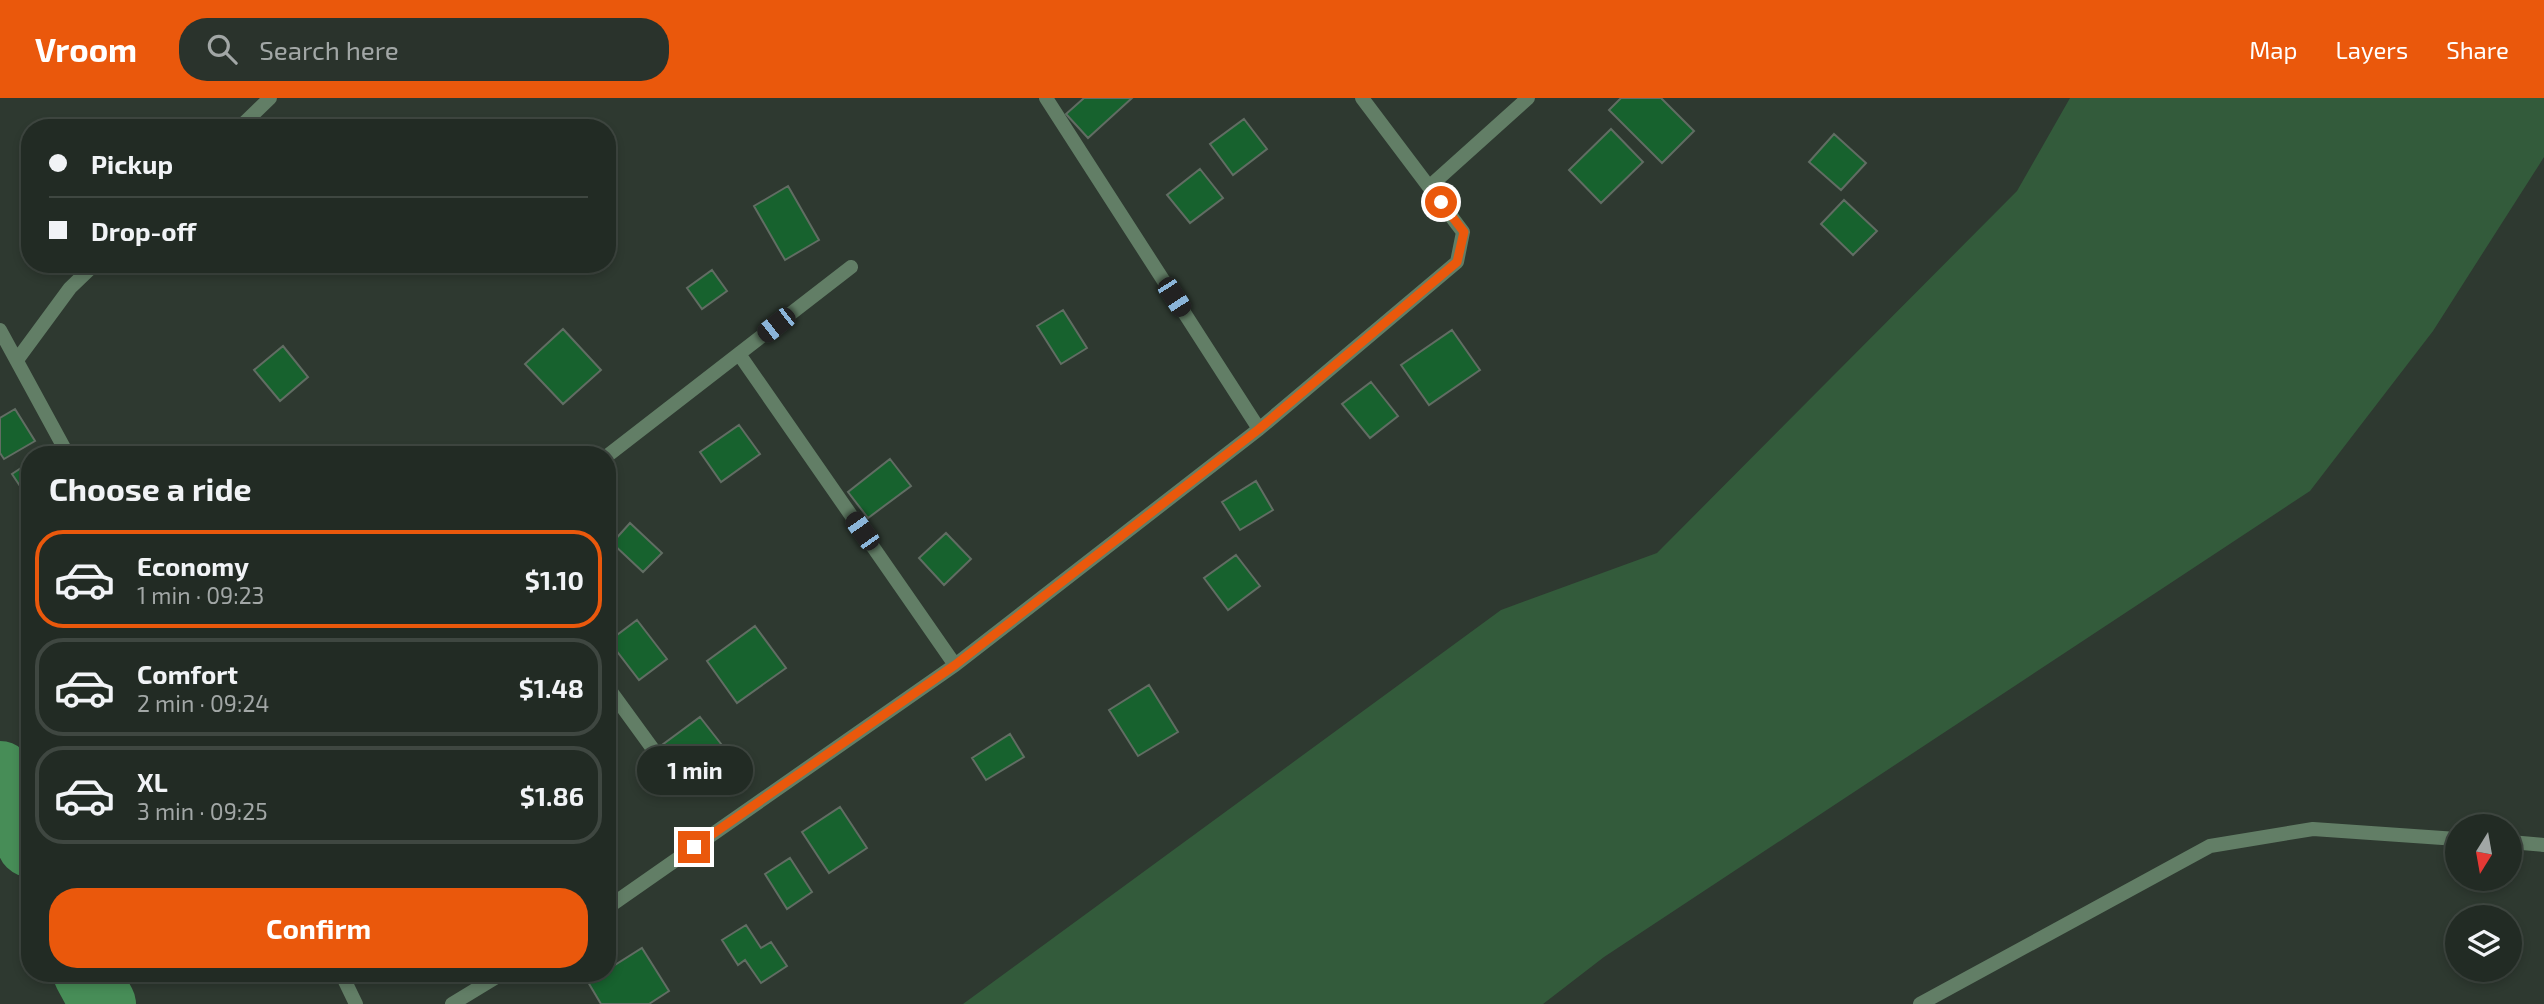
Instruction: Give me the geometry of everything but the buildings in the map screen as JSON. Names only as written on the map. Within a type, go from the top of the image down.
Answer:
[{"type":"street","points":[[248,119],[270,98]]},
{"type":"street","points":[[1046,98],[1259,429]]},
{"type":"street","points":[[616,902],[955,665],[1259,429],[1457,262],[1464,232],[1362,98]]},
{"type":"street","points":[[1429,187],[1528,98]]},
{"type":"street","points":[[616,449],[851,267]]},
{"type":"street","points":[[17,360],[70,288],[86,273]]},
{"type":"street","points":[[0,330],[63,446]]},
{"type":"street","points":[[739,354],[955,665]]},
{"type":"street","points":[[616,698],[666,767]]},
{"type":"street","points":[[1920,1004],[2210,846],[2313,829],[2445,838]]},
{"type":"street","points":[[2522,843],[2544,845]]},
{"type":"street","points":[[345,982],[356,1004]]},
{"type":"street","points":[[452,1004],[488,982]]},
{"type":"green space","points":[[2070,98],[2544,98],[2544,157],[2433,331],[2310,491],[1604,957],[1543,1004],[963,1004],[1501,610],[1657,553],[2017,191]]},
{"type":"waterway","points":[[0,774],[21,823]]},
{"type":"waterway","points":[[91,982],[103,1004]]},
{"type":"route","points":[[694,847],[955,665],[1259,429],[1457,262],[1464,232],[1441,202]]}]
